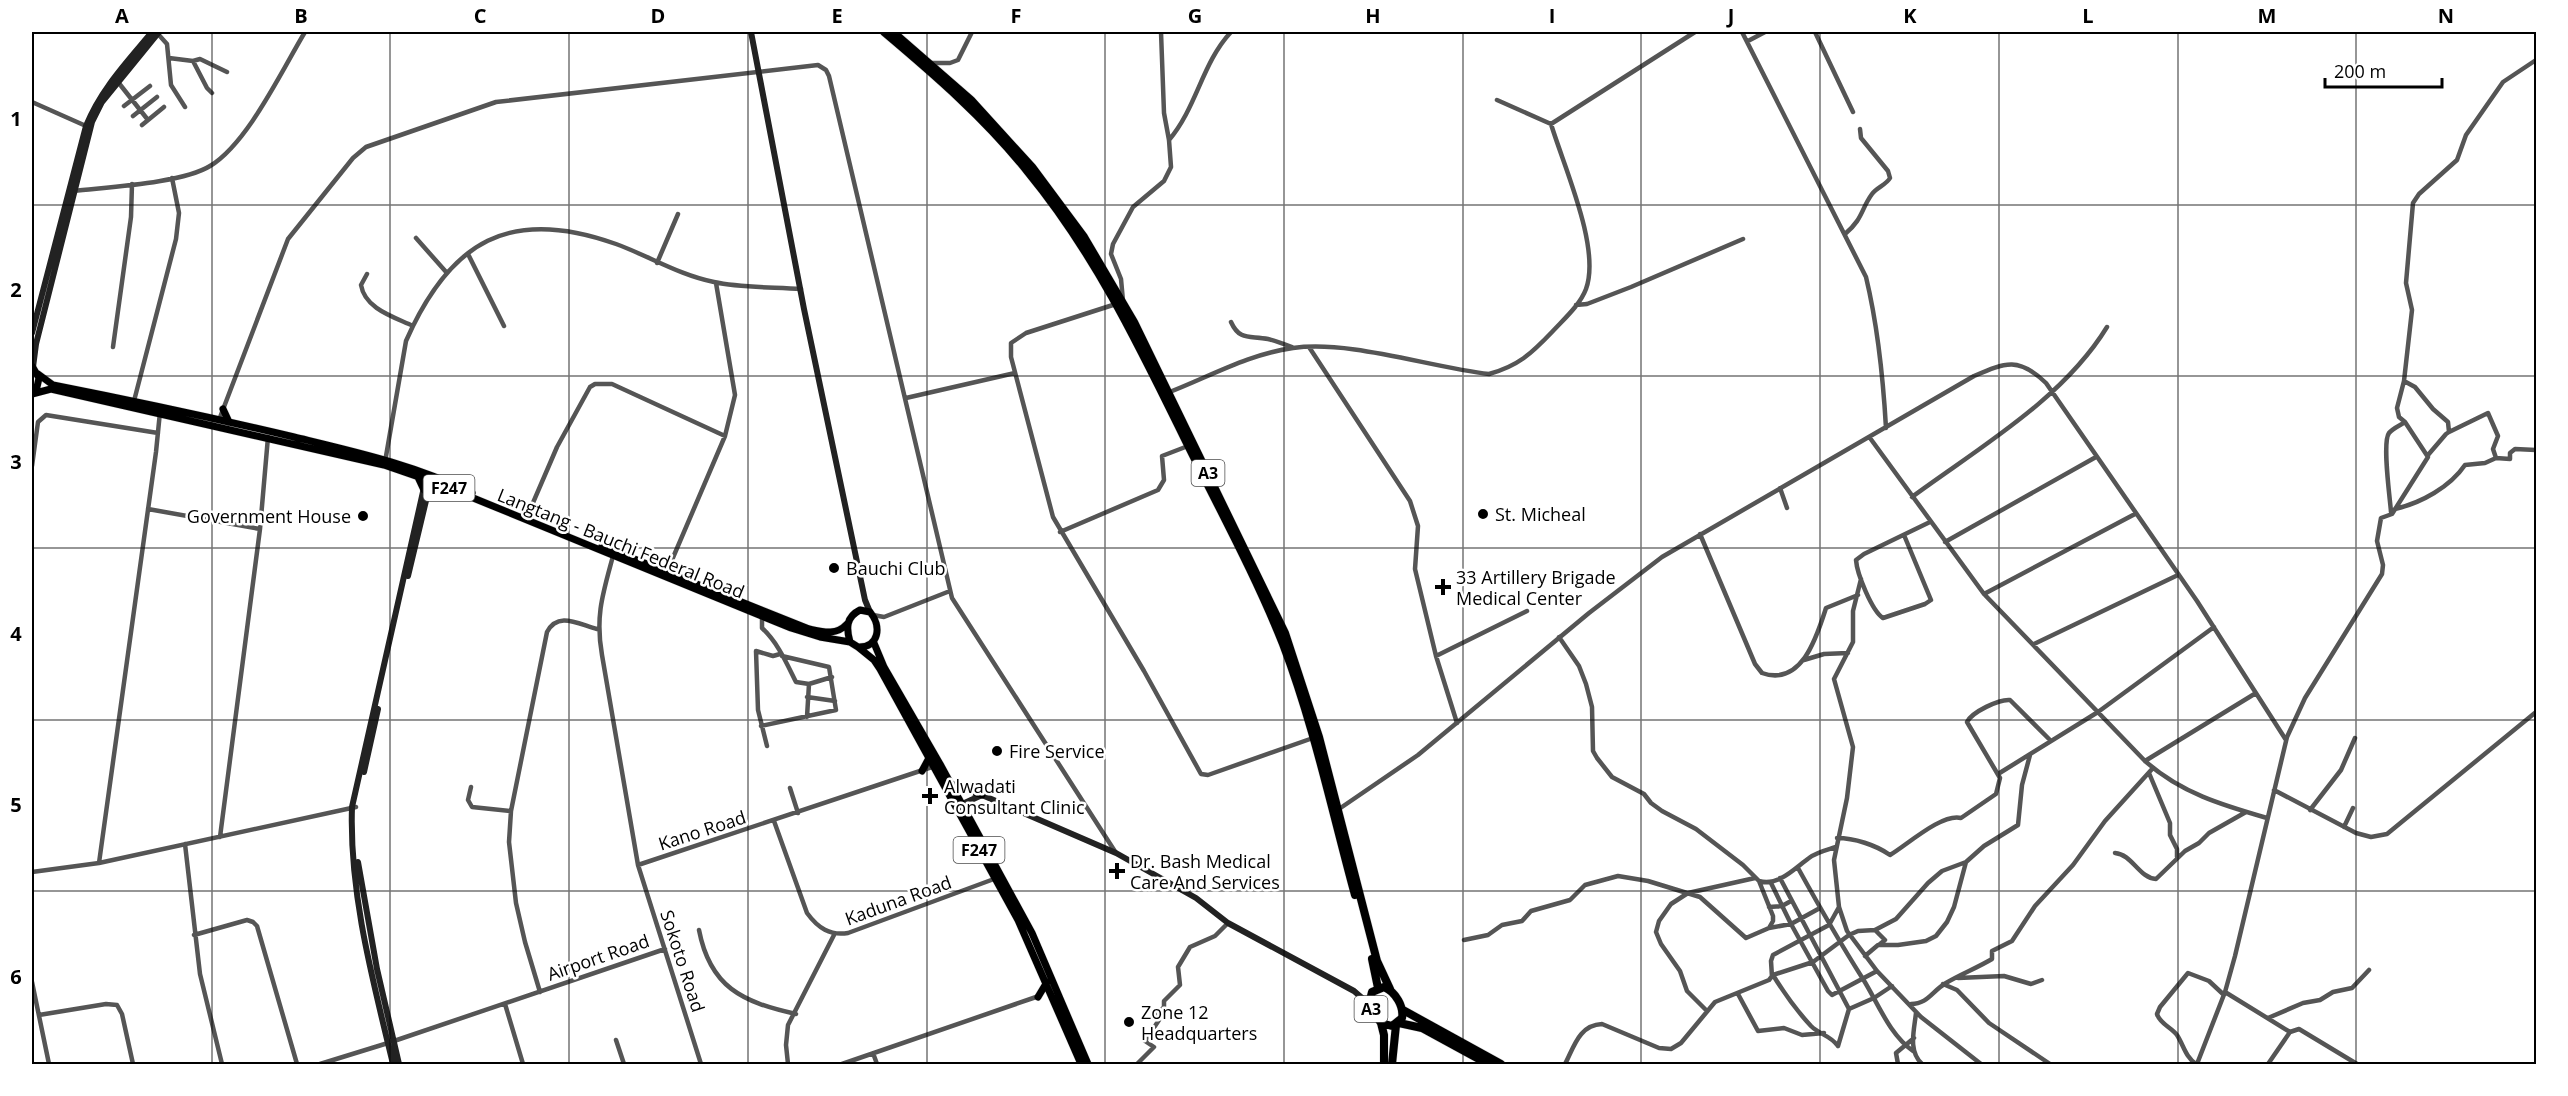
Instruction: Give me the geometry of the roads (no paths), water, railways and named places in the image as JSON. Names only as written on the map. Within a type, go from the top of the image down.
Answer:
[{"type":"highway","name":"A3","points":[[884,32],[929,63],[971,100],[1084,237],[1114,285],[1120,303]]},
{"type":"highway","name":"A3","points":[[893,32],[985,122],[1035,175],[1120,303],[1260,586],[1316,737],[1339,810],[1374,949],[1390,989],[1403,1010],[1501,1065]]},
{"type":"highway","name":"A3","points":[[1166,393],[1188,446],[1202,468]]},
{"type":"highway","name":"A3","points":[[1316,737],[1375,990],[1369,1004],[1381,1023],[1386,1026],[1397,1024],[1422,1028],[1488,1065]]},
{"type":"highway","name":"A3","points":[[1375,990],[1390,989]]},
{"type":"highway","name":"A3","points":[[1397,1024],[1403,1010]]},
{"type":"highway","points":[[1381,1023],[1384,1035],[1384,1065]]},
{"type":"highway","points":[[1392,1065],[1397,1024]]},
{"type":"main road","name":"Langtang - Bauchi Federal Road","points":[[34,369],[53,385],[134,402],[160,411]]},
{"type":"main road","name":"F247","points":[[32,394],[39,383],[34,369]]},
{"type":"main road","name":"Langtang - Bauchi Federal Road","points":[[32,394],[51,389],[218,423],[268,437],[385,462],[429,480],[438,480],[613,556],[809,629],[839,631],[847,624]]},
{"type":"main road","points":[[223,409],[229,422]]},
{"type":"main road","name":"Langtang - Bauchi Federal Road","points":[[218,423],[229,422],[425,472],[526,519],[666,575],[762,617],[813,635],[850,642],[858,647],[874,660],[929,758],[951,784],[958,806],[1032,933],[1081,1065]]},
{"type":"main road","points":[[417,475],[426,490],[438,480]]},
{"type":"main road","points":[[850,642],[847,624],[854,613],[860,610],[872,614],[877,628],[874,643],[858,647]]},
{"type":"main road","name":"Langtang - Bauchi Federal Road","points":[[874,643],[884,667],[937,765],[994,879],[1018,920],[1088,1065]]},
{"type":"main road","points":[[922,771],[929,758]]},
{"type":"main road","points":[[951,784],[982,795]]},
{"type":"main road","points":[[1038,997],[1050,985]]},
{"type":"street","points":[[156,32],[167,44],[171,85],[185,107]]},
{"type":"street","points":[[32,333],[92,122],[102,102],[156,32]]},
{"type":"street","points":[[34,369],[36,344],[86,126],[95,103],[105,87],[156,32]]},
{"type":"street","points":[[71,191],[172,178],[193,174],[211,166],[237,141],[259,110],[305,32]]},
{"type":"street","points":[[751,32],[865,600],[872,614],[884,617],[950,591]]},
{"type":"street","points":[[929,63],[950,63],[958,60],[972,32]]},
{"type":"street","points":[[1161,32],[1164,113],[1171,167],[1166,178],[1134,207],[1113,244],[1111,254],[1119,274],[1120,303],[1017,337],[1011,343],[1010,349],[1015,373],[1049,504],[1060,532],[1144,671],[1200,774],[1208,775],[1316,737]]},
{"type":"street","points":[[1169,140],[1183,123],[1199,81],[1215,52],[1231,32]]},
{"type":"street","points":[[1551,124],[1695,32]]},
{"type":"street","points":[[1742,32],[1866,277],[1883,367],[1886,428]]},
{"type":"street","points":[[1748,41],[1765,32]]},
{"type":"street","points":[[1815,32],[1853,112]]},
{"type":"street","points":[[170,58],[193,61],[200,59],[227,72]]},
{"type":"street","points":[[2428,455],[2399,417],[2397,408],[2404,381],[2412,310],[2406,283],[2412,203],[2457,160],[2466,135],[2503,82],[2536,60]]},
{"type":"street","points":[[193,61],[212,93]]},
{"type":"street","points":[[218,423],[288,239],[354,158],[366,147],[496,102],[818,65],[830,76],[954,602],[1116,853]]},
{"type":"street","points":[[118,82],[148,120]]},
{"type":"street","points":[[124,106],[150,86]]},
{"type":"street","points":[[133,116],[157,97]]},
{"type":"street","points":[[1166,393],[1213,371],[1274,351],[1294,347],[1325,346],[1489,375],[1509,369],[1521,362],[1576,305],[1586,290],[1591,265],[1588,240],[1551,124],[1497,100]]},
{"type":"street","points":[[32,102],[86,126]]},
{"type":"street","points":[[142,125],[164,107]]},
{"type":"street","points":[[1845,234],[1865,210],[1871,194],[1890,178],[1888,171],[1861,138],[1860,129]]},
{"type":"street","points":[[134,402],[176,239],[179,213],[172,178]]},
{"type":"street","points":[[113,347],[130,227],[132,184]]},
{"type":"street","points":[[657,263],[678,214]]},
{"type":"street","points":[[385,462],[406,341],[413,326],[430,294],[447,273],[468,254],[497,235],[526,229],[549,229],[616,244],[657,263],[716,283],[801,289]]},
{"type":"street","points":[[416,238],[447,273]]},
{"type":"street","points":[[1576,305],[1587,304],[1631,288],[1743,239]]},
{"type":"street","points":[[468,254],[504,326]]},
{"type":"street","points":[[367,274],[362,285],[365,298],[385,313],[413,326]]},
{"type":"street","points":[[1114,285],[1119,274]]},
{"type":"street","points":[[666,575],[725,436],[735,395],[716,283]]},
{"type":"street","points":[[1231,322],[1234,330],[1246,338],[1267,338],[1294,347]]},
{"type":"street","points":[[1912,497],[2053,393],[2095,347],[2107,327]]},
{"type":"street","points":[[1310,347],[1410,501],[1418,526],[1415,569],[1436,656],[1457,723]]},
{"type":"street","points":[[1339,810],[1418,754],[1559,637],[1662,557],[1974,376],[2006,364],[2028,367],[2046,383],[2214,627],[2286,740]]},
{"type":"street","points":[[906,398],[1015,373]]},
{"type":"street","points":[[2404,381],[2417,390],[2433,409],[2447,420],[2449,432]]},
{"type":"street","points":[[526,519],[557,447],[590,387],[595,384],[612,384],[725,436]]},
{"type":"street","points":[[99,863],[160,411]]},
{"type":"street","points":[[2393,511],[2428,455],[2446,434],[2488,413],[2494,422],[2498,436],[2493,449],[2496,458]]},
{"type":"street","points":[[32,466],[38,422],[46,415],[158,433]]},
{"type":"street","points":[[2393,511],[2386,459],[2388,436],[2405,422]]},
{"type":"street","points":[[32,429],[36,436]]},
{"type":"street","points":[[220,837],[260,529],[268,437]]},
{"type":"street","points":[[1870,438],[1984,594],[2145,761],[2190,792],[2267,818]]},
{"type":"street","points":[[1060,532],[1158,490],[1164,480],[1162,456],[1188,446]]},
{"type":"street","points":[[2290,1032],[2224,993],[2209,981],[2188,973],[2160,1006],[2157,1014],[2158,1019],[2177,1035],[2184,1052],[2196,1065],[2224,993],[2246,916],[2286,740],[2305,698],[2382,574],[2384,565],[2378,548],[2377,534],[2381,518],[2446,485],[2465,465],[2485,463],[2496,458],[2510,459],[2510,453],[2515,449],[2536,450]]},
{"type":"street","points":[[1946,542],[2096,457]]},
{"type":"street","points":[[399,1065],[391,1042],[358,901],[351,840],[354,807],[429,480],[425,472]]},
{"type":"street","points":[[1780,488],[1787,508]]},
{"type":"street","points":[[148,509],[260,529]]},
{"type":"street","points":[[1984,594],[2135,514]]},
{"type":"street","points":[[1905,535],[1931,600],[1929,603],[1883,618],[1877,614],[1861,579],[1856,563],[1858,558],[1930,522]]},
{"type":"street","points":[[1700,534],[1758,670],[1766,675],[1783,674],[1804,660],[1824,654],[1848,653]]},
{"type":"street","name":"Sokoto Road","points":[[613,556],[601,600],[597,629],[638,865],[701,1065]]},
{"type":"street","points":[[2034,644],[2178,575]]},
{"type":"street","points":[[1861,579],[1853,611],[1853,642],[1834,679],[1853,747],[1847,798],[1833,864],[1839,907],[1850,935],[1877,971],[1911,1004],[1916,1013],[1981,1065]]},
{"type":"street","points":[[1804,660],[1819,634],[1826,608],[1858,595]]},
{"type":"street","points":[[860,610],[865,600]]},
{"type":"street","points":[[1436,656],[1527,610]]},
{"type":"street","points":[[762,617],[762,628],[774,639],[796,682],[809,684],[832,677]]},
{"type":"street","points":[[877,628],[884,617]]},
{"type":"street","points":[[540,992],[516,903],[509,842],[512,811],[547,632],[551,624],[560,620],[597,629]]},
{"type":"street","points":[[1998,774],[2098,712],[2214,627]]},
{"type":"street","points":[[1559,637],[1579,666],[1586,684],[1592,707],[1593,751],[1596,758],[1612,777],[1644,794],[1662,811],[1696,829],[1757,879],[1773,921],[1769,928]]},
{"type":"street","points":[[761,726],[835,712],[830,666],[756,651],[758,710],[761,726],[767,746]]},
{"type":"street","points":[[807,717],[809,684]]},
{"type":"street","points":[[2145,761],[2256,693]]},
{"type":"street","points":[[807,697],[835,701]]},
{"type":"street","points":[[1837,838],[1850,838],[1890,855],[1952,816],[1961,818],[1996,794],[2000,778],[1967,722],[1971,716],[2004,699],[2010,700],[2051,741]]},
{"type":"street","points":[[2274,790],[2344,827],[2371,837],[2387,834],[2536,712]]},
{"type":"street","points":[[2310,810],[2341,770],[2355,738]]},
{"type":"street","points":[[1565,1065],[1581,1033],[1591,1026],[1602,1024],[1659,1048],[1671,1049],[1681,1043],[1707,1011],[1721,999],[1738,994],[1773,976],[1813,962],[1850,935],[1875,930],[1896,919],[1928,883],[1942,871],[1966,862],[1984,846],[2018,825],[2022,785],[2030,755]]},
{"type":"street","name":"Kano Road","points":[[638,865],[937,765]]},
{"type":"street","points":[[1911,1004],[1928,1000],[1943,984],[1992,958],[1992,951],[2012,941],[2035,906],[2073,865],[2105,821],[2153,768]]},
{"type":"street","points":[[2149,773],[2170,824],[2170,835],[2178,853],[2176,859]]},
{"type":"street","points":[[471,787],[468,800],[472,807],[512,811]]},
{"type":"street","points":[[790,788],[798,813]]},
{"type":"street","points":[[958,806],[982,795],[1116,853],[1196,898],[1228,922],[1353,991],[1369,1004]]},
{"type":"street","points":[[32,872],[99,863],[354,807]]},
{"type":"street","points":[[2344,827],[2353,808]]},
{"type":"street","points":[[2115,853],[2121,854],[2153,879],[2160,877],[2176,859],[2210,833],[2246,812]]},
{"type":"street","name":"Kaduna Road","points":[[774,821],[807,913],[816,924],[834,935],[848,933],[994,879]]},
{"type":"street","points":[[185,844],[194,935],[208,1012],[222,1065]]},
{"type":"street","points":[[1707,1011],[1687,991],[1680,971],[1661,944],[1656,932],[1659,921],[1667,909],[1688,893],[1757,879],[1771,882],[1798,868],[1810,857],[1836,847]]},
{"type":"street","points":[[1878,945],[1898,945],[1926,940],[1940,932],[1954,907],[1966,862]]},
{"type":"street","points":[[1798,868],[1840,944],[1905,1045],[1913,1051]]},
{"type":"street","points":[[1464,940],[1488,935],[1502,925],[1522,921],[1531,911],[1570,900],[1585,885],[1618,876],[1648,881],[1702,899],[1744,937],[1750,938],[1769,928],[1791,924],[1820,908]]},
{"type":"street","points":[[1779,878],[1791,902],[1800,918],[1810,935],[1822,956],[1849,1009],[1838,1046],[1833,1039],[1816,1029],[1786,996],[1773,976],[1772,958],[1799,940],[1810,935],[1829,925],[1839,907]]},
{"type":"street","points":[[1771,882],[1799,940],[1832,995],[1864,980],[1877,971]]},
{"type":"street","points":[[1769,907],[1782,906],[1791,902]]},
{"type":"street","points":[[1834,917],[1843,917]]},
{"type":"street","points":[[194,935],[248,920],[257,926],[297,1065]]},
{"type":"street","points":[[1137,1065],[1154,1047],[1145,1041],[1159,1020],[1154,1017],[1164,1007],[1164,1001],[1180,985],[1178,967],[1187,952],[1191,947],[1215,936],[1228,922]]},
{"type":"street","points":[[699,930],[705,955],[725,985],[762,1007],[796,1014]]},
{"type":"street","points":[[1865,956],[1885,940],[1875,930]]},
{"type":"street","points":[[789,1065],[786,1036],[788,1025],[796,1014],[834,935]]},
{"type":"street","name":"Airport Road","points":[[320,1065],[665,949]]},
{"type":"street","points":[[2268,1018],[2303,1003],[2320,1000],[2333,992],[2352,988],[2369,970]]},
{"type":"street","points":[[1955,978],[2004,976],[2031,984],[2042,980]]},
{"type":"street","points":[[32,982],[49,1065]]},
{"type":"street","points":[[1943,984],[1957,990],[1986,1020],[2050,1065]]},
{"type":"street","points":[[1849,1009],[1874,998],[1892,986]]},
{"type":"street","points":[[1353,991],[1375,990]]},
{"type":"street","points":[[1738,994],[1758,1031],[1784,1028],[1802,1035],[1824,1033]]},
{"type":"street","points":[[842,1065],[1038,997]]},
{"type":"street","points":[[39,1015],[106,1004],[117,1005],[122,1014],[133,1065]]},
{"type":"street","points":[[505,1004],[523,1065]]},
{"type":"street","points":[[1916,1013],[1913,1051],[1915,1058],[1922,1065]]},
{"type":"street","points":[[2268,1065],[2290,1032],[2296,1029],[2304,1030],[2357,1065]]},
{"type":"street","points":[[1898,1065],[1896,1053],[1914,1038]]},
{"type":"street","points":[[616,1040],[624,1065]]},
{"type":"street","points":[[391,1042],[393,1065]]},
{"type":"street","points":[[873,1053],[876,1065]]},
{"type":"place","name":"St. Micheal","points":[[1483,514]]},
{"type":"place","name":"Government House","points":[[363,516]]},
{"type":"place","name":"Bauchi Club","points":[[834,568]]},
{"type":"place","name":"33 Artillery Brigade Medical Center","points":[[1443,587]]},
{"type":"place","name":"Fire Service","points":[[997,751]]},
{"type":"place","name":"Alwadati Consultant Clinic","points":[[930,796]]},
{"type":"place","name":"Dr. Bash Medical Care And Services","points":[[1117,871]]},
{"type":"place","name":"Zone 12 Headquarters","points":[[1129,1022]]}]
